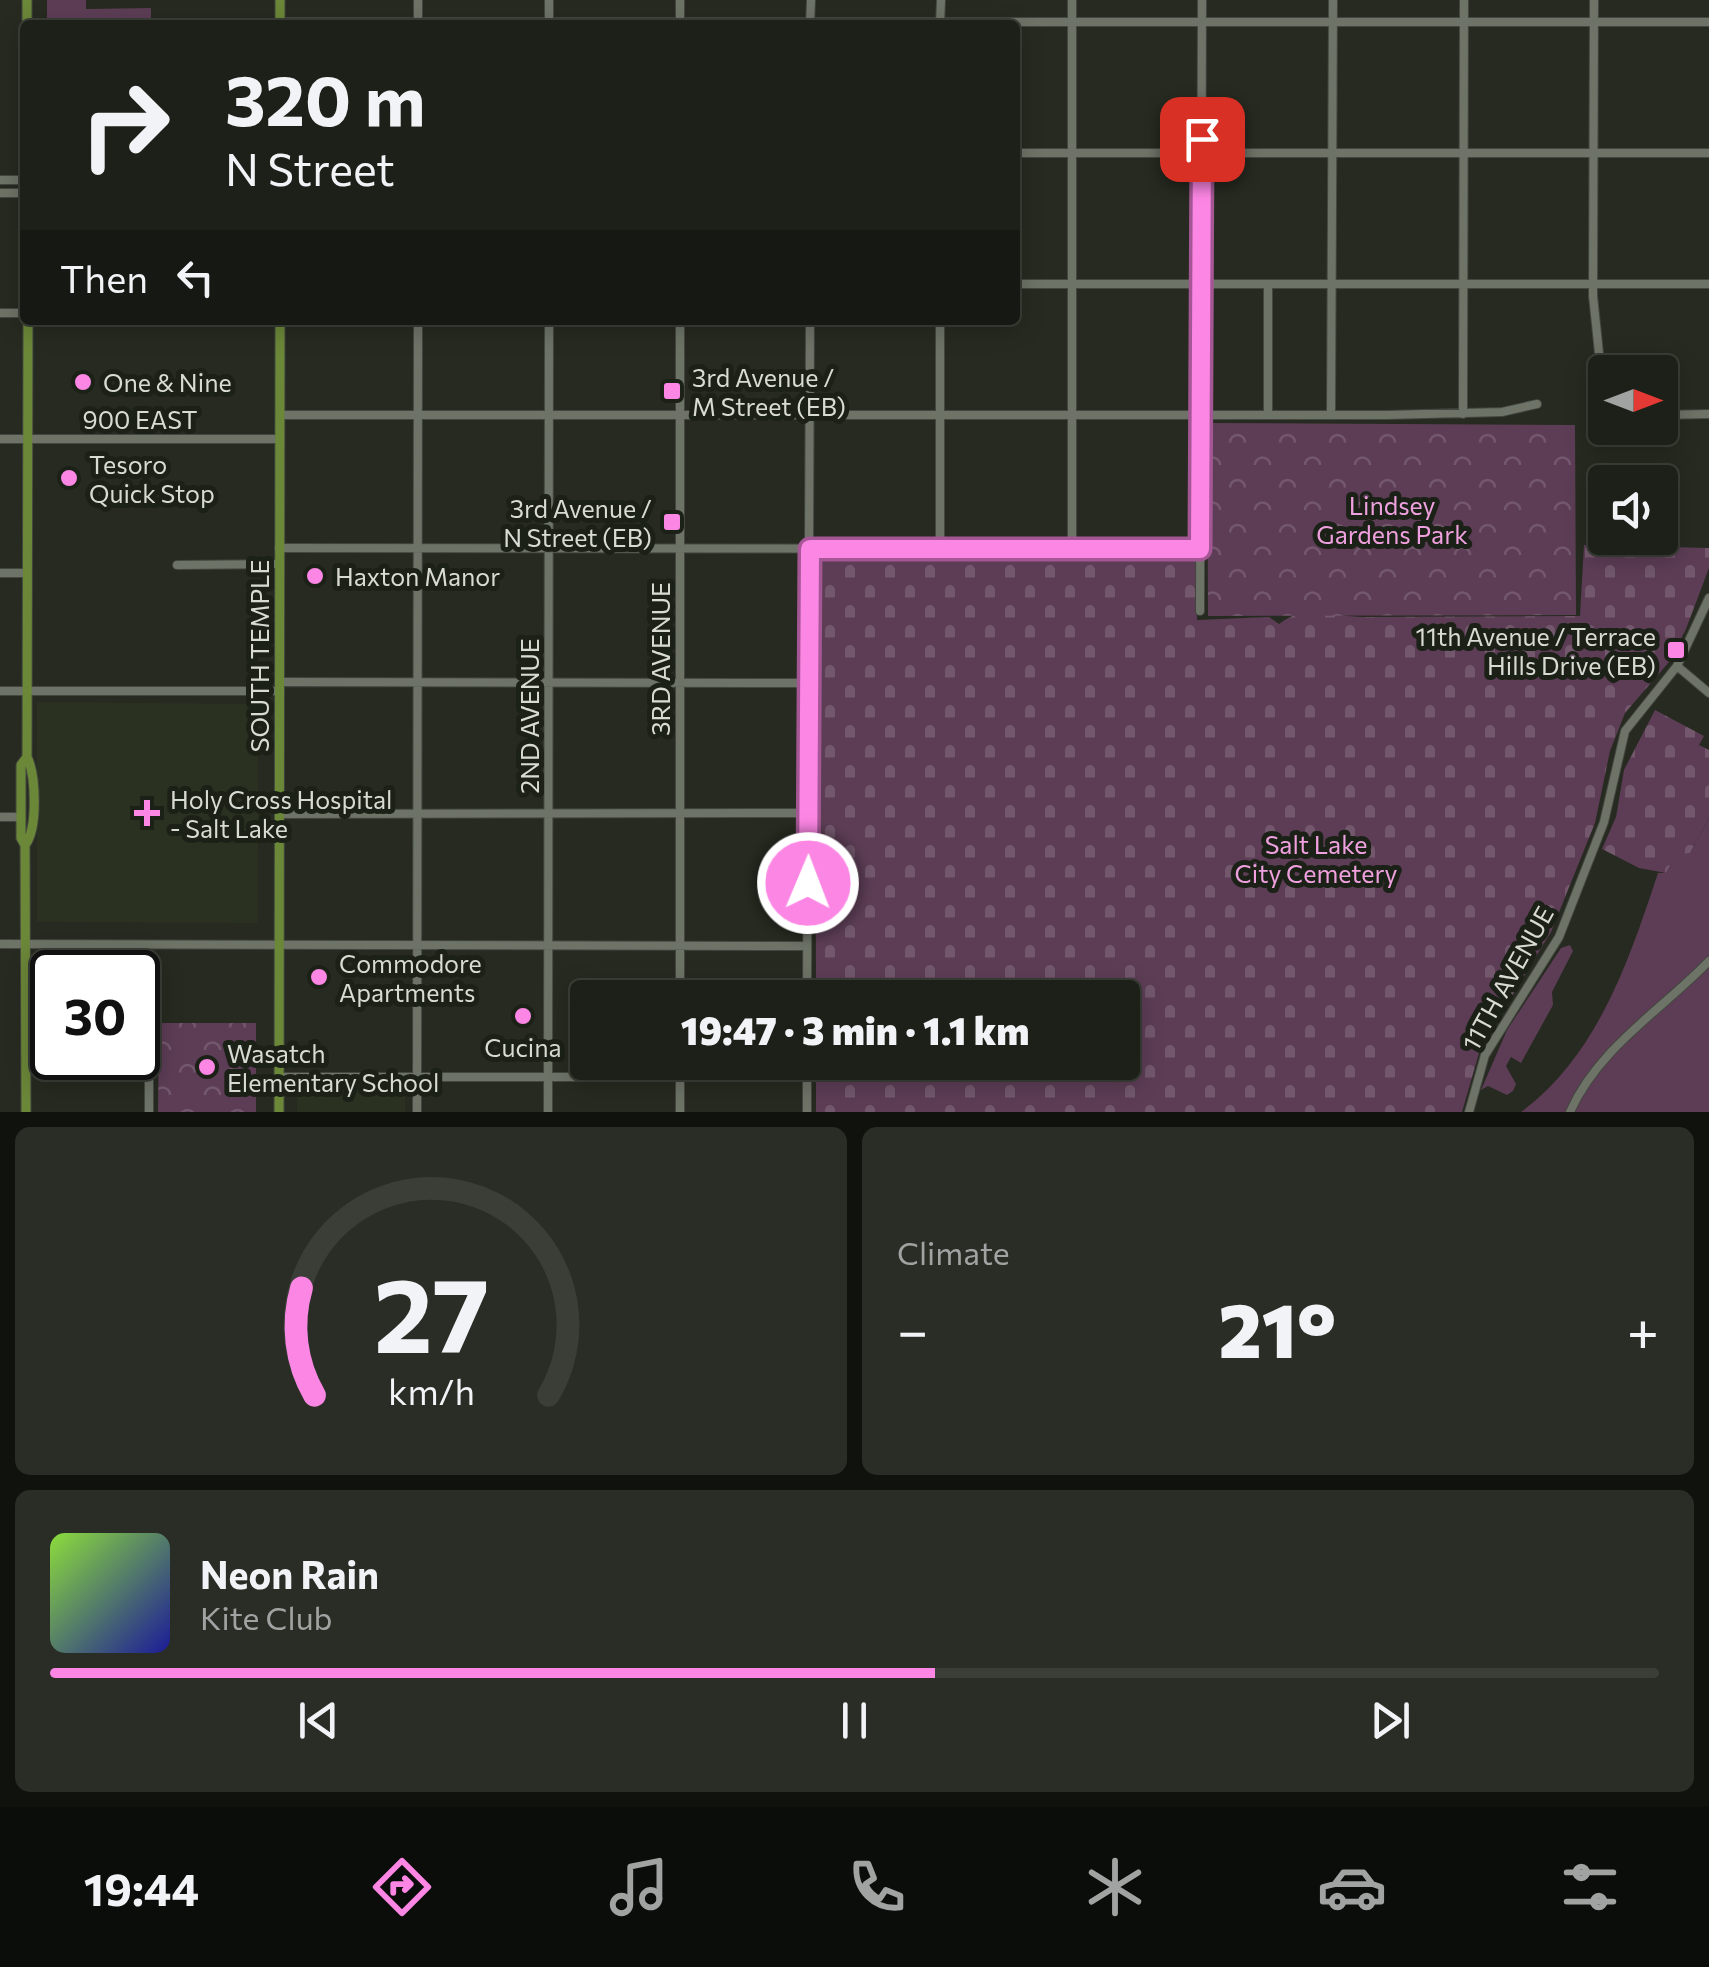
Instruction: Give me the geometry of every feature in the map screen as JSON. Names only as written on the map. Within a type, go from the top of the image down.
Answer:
[{"type":"main road","points":[[25,845],[31,838],[26,325]]},
{"type":"main road","name":"SOUTH TEMPLE","points":[[279,1112],[280,325]]},
{"type":"main road","points":[[26,1112],[25,845],[21,817],[22,765],[28,757]]},
{"type":"street","points":[[1072,0],[1072,548]]},
{"type":"street","points":[[1200,611],[1202,0]]},
{"type":"street","points":[[1332,415],[1333,0]]},
{"type":"street","points":[[1462,414],[1464,0]]},
{"type":"street","points":[[1594,0],[1593,284],[1600,355]]},
{"type":"street","points":[[1020,23],[1709,22]]},
{"type":"street","points":[[1020,153],[1709,153]]},
{"type":"street","points":[[1020,284],[1709,284]]},
{"type":"street","points":[[1268,284],[1268,415]]},
{"type":"street","points":[[417,1112],[418,325]]},
{"type":"street","name":"2ND AVENUE","points":[[548,1112],[549,325]]},
{"type":"street","name":"3RD AVENUE","points":[[680,325],[680,980]]},
{"type":"street","points":[[807,980],[810,325]]},
{"type":"street","points":[[940,325],[940,548]]},
{"type":"street","points":[[280,415],[1462,414],[1536,404]]},
{"type":"street","points":[[1678,415],[1709,414]]},
{"type":"street","name":"900 EAST","points":[[0,438],[279,438]]},
{"type":"street","points":[[279,548],[1200,549]]},
{"type":"street","points":[[177,565],[279,564]]},
{"type":"street","points":[[0,574],[28,574]]},
{"type":"street","name":"11TH AVENUE","points":[[1468,1112],[1484,1055],[1559,936],[1604,822],[1625,732],[1677,666],[1709,598]]},
{"type":"street","points":[[1677,666],[1709,693]]},
{"type":"street","points":[[0,690],[418,683],[809,683]]},
{"type":"street","points":[[279,814],[808,814]]},
{"type":"street","points":[[0,817],[21,817]]},
{"type":"street","points":[[0,944],[807,946]]},
{"type":"street","points":[[1570,1112],[1597,1070],[1668,994],[1709,960]]},
{"type":"street","points":[[279,1077],[570,1077]]},
{"type":"street","points":[[149,1080],[149,1112]]},
{"type":"street","points":[[680,1080],[680,1112]]},
{"type":"street","points":[[807,1112],[808,1080]]},
{"type":"shaded area","name":"Holy Cross Hospital - Salt Lake","points":[[37,702],[258,704],[258,923],[37,922]]},
{"type":"shaded area","name":"Wasatch Elementary School","points":[[297,1089],[405,1089],[405,1112],[297,1112]]},
{"type":"green space","points":[[47,0],[86,0],[86,9],[151,8],[151,20],[47,20]]},
{"type":"green space","name":"Lindsey Gardens Park","points":[[1207,423],[1575,425],[1576,615],[1208,616]]},
{"type":"green space","name":"Salt Lake City Cemetery","points":[[1584,545],[1588,545],[1588,555],[1678,555],[1678,547],[1709,548],[1709,568],[1686,629],[1669,662],[1625,713],[1610,751],[1595,823],[1551,932],[1481,1046],[1462,1112],[816,1112],[816,1080],[1140,1080],[1140,980],[816,980],[815,570],[821,556],[1188,555],[1196,560],[1197,620],[1269,617],[1279,624],[1309,612],[1361,617],[1580,616]]},
{"type":"green space","points":[[1655,710],[1704,736],[1699,745],[1709,750],[1709,818],[1690,853],[1675,856],[1666,873],[1639,868],[1602,849],[1616,817],[1624,770]]},
{"type":"green space","points":[[1709,818],[1709,1112],[1521,1112],[1548,1089],[1591,1034],[1622,972],[1658,873],[1666,873],[1675,855],[1690,853]]},
{"type":"green space","points":[[1570,945],[1573,951],[1552,992],[1553,1005],[1521,1063],[1511,1057],[1506,1066],[1516,1084],[1513,1091],[1507,1095],[1488,1086],[1481,1090],[1507,1030],[1561,948]]},
{"type":"green space","name":"Wasatch Elementary School","points":[[160,1023],[256,1023],[256,1112],[158,1112]]},
{"type":"place","name":"One & Nine","points":[[83,382]]},
{"type":"place","name":"3rd Avenue / M Street (EB)","points":[[672,391]]},
{"type":"place","name":"Tesoro Quick Stop","points":[[69,478]]},
{"type":"place","name":"3rd Avenue / N Street (EB)","points":[[672,522]]},
{"type":"place","name":"Haxton Manor","points":[[315,576]]},
{"type":"place","name":"11th Avenue / Terrace Hills Drive (EB)","points":[[1676,650]]},
{"type":"place","name":"Holy Cross Hospital - Salt Lake","points":[[147,813]]},
{"type":"place","name":"Commodore Apartments","points":[[319,977]]},
{"type":"place","name":"Cucina","points":[[523,1016]]},
{"type":"place","name":"Wasatch Elementary School","points":[[207,1067]]},
{"type":"route","points":[[808,883],[810,549],[1200,549],[1202,139]]}]
